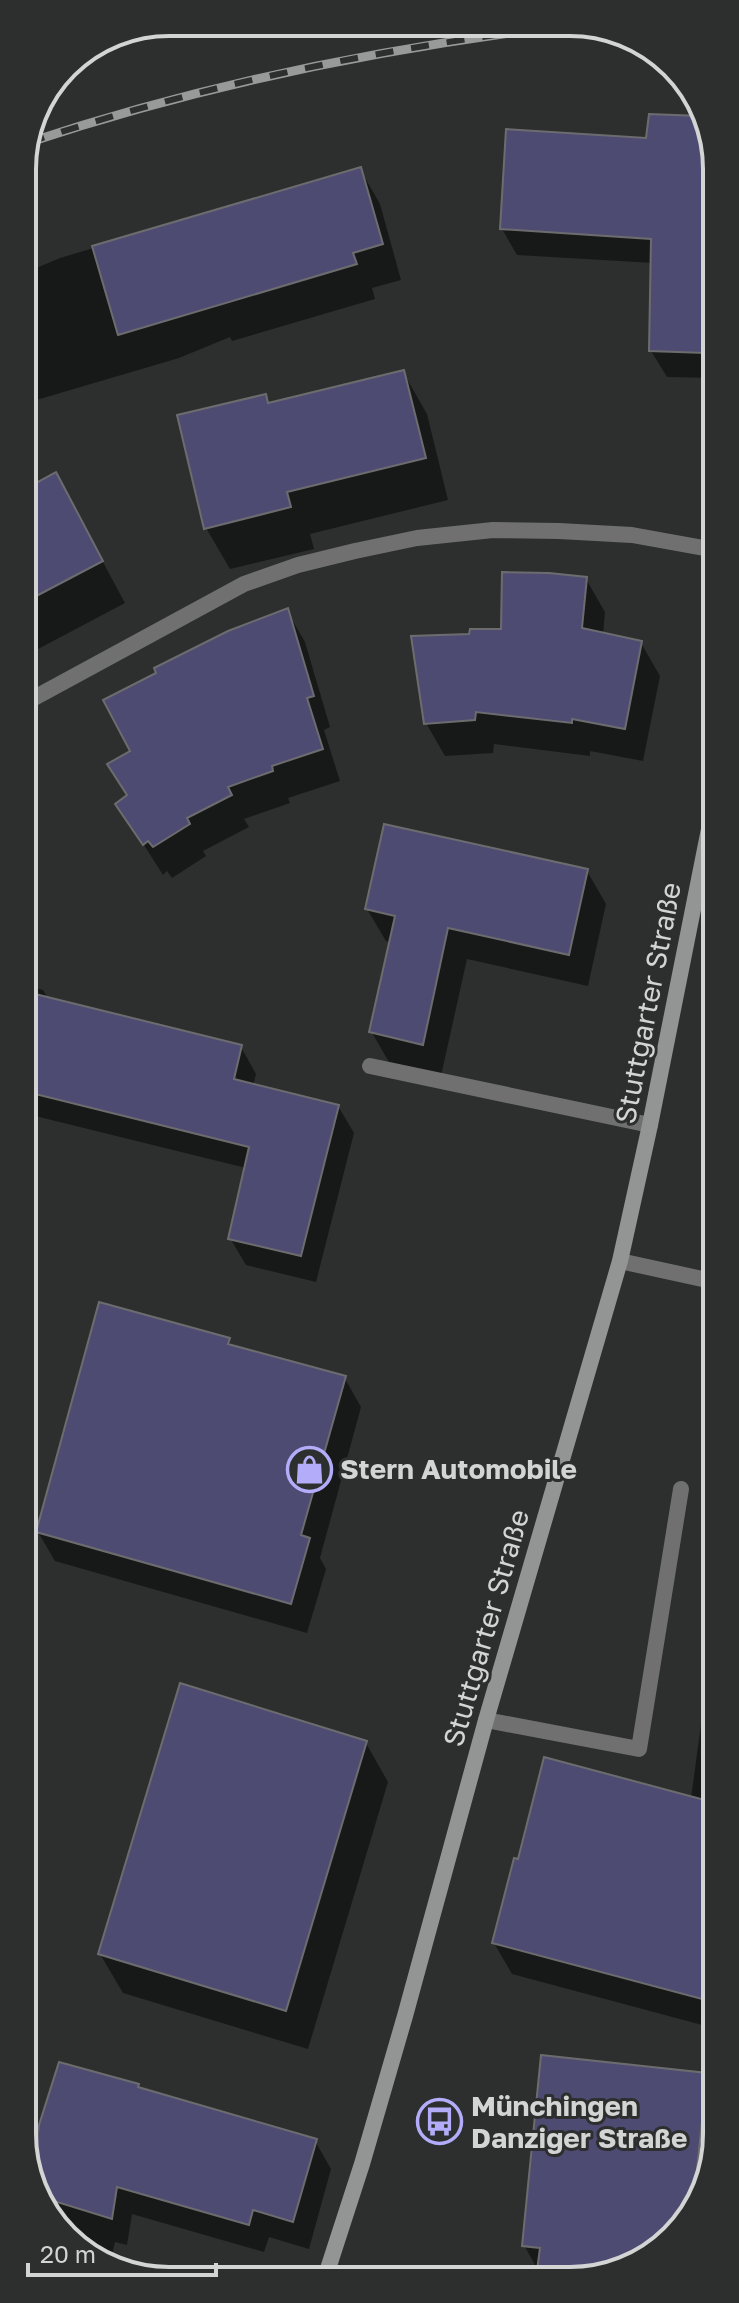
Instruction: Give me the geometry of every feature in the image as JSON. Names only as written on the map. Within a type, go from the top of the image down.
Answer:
[{"type":"street","points":[[36,697],[244,584],[298,565],[355,551],[417,538],[493,530],[632,535],[703,548]]},
{"type":"street","name":"Stuttgarter Straße","points":[[329,2267],[405,2016],[486,1720],[620,1261],[703,859]]},
{"type":"street","points":[[370,1066],[650,1125]]},
{"type":"street","points":[[620,1261],[703,1279]]},
{"type":"street","points":[[486,1720],[639,1749],[681,1489]]},
{"type":"building","points":[[649,114],[691,116],[696,127],[703,169],[703,353],[649,351],[651,239],[500,229],[506,129],[646,138]]},
{"type":"building","points":[[361,167],[383,244],[353,253],[357,264],[118,335],[92,246]]},
{"type":"building","points":[[404,370],[426,458],[287,492],[291,507],[204,529],[177,415],[266,394],[268,403]]},
{"type":"building","points":[[56,472],[103,561],[36,596],[36,483]]},
{"type":"building","points":[[502,572],[587,577],[582,628],[642,641],[625,729],[572,719],[572,723],[476,712],[475,720],[424,724],[411,636],[469,634],[470,629],[501,629]]},
{"type":"building","points":[[288,608],[314,696],[307,698],[323,749],[272,766],[273,771],[228,787],[232,795],[187,818],[190,824],[153,847],[148,841],[143,845],[115,804],[127,795],[107,764],[130,751],[103,700],[156,673],[154,668],[228,631]]},
{"type":"building","points":[[384,824],[588,869],[569,955],[448,928],[423,1045],[369,1032],[395,916],[365,909]]},
{"type":"building","points":[[36,994],[242,1045],[234,1079],[339,1105],[301,1256],[228,1239],[249,1147],[36,1094]]},
{"type":"building","points":[[99,1302],[230,1338],[228,1344],[346,1376],[301,1535],[310,1538],[291,1604],[36,1532]]},
{"type":"building","points":[[180,1683],[367,1741],[286,2011],[98,1954]]},
{"type":"building","points":[[544,1757],[703,1800],[703,1999],[492,1943],[514,1858],[518,1859]]},
{"type":"building","points":[[541,2055],[703,2073],[703,2111],[697,2172],[681,2208],[658,2234],[621,2257],[570,2267],[537,2267],[540,2248],[522,2246]]},
{"type":"building","points":[[59,2062],[317,2139],[293,2222],[253,2210],[249,2225],[117,2187],[112,2219],[55,2202],[39,2160],[39,2125]]},
{"type":"railway","points":[[40,139],[161,103],[296,70],[489,36]]},
{"type":"place","name":"Stern Automobile","points":[[309,1469]]},
{"type":"place","name":"Münchingen Danziger Straße","points":[[440,2122]]}]
